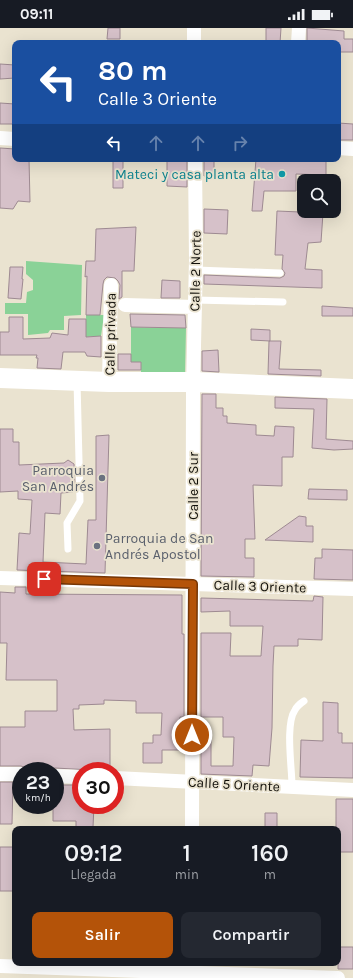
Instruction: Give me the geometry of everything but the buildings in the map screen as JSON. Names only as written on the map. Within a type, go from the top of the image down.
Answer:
[{"type":"main road","points":[[0,378],[109,382],[193,382],[353,389]]},
{"type":"street","points":[[194,28],[194,40]]},
{"type":"street","points":[[298,40],[299,28]]},
{"type":"street","points":[[0,138],[12,138]]},
{"type":"street","points":[[341,148],[353,149]]},
{"type":"street","name":"Calle 2 Norte","points":[[193,382],[196,270],[195,162]]},
{"type":"street","name":"Calle privada","points":[[109,382],[111,285]]},
{"type":"street","name":"Calle privada","points":[[125,305],[195,304]]},
{"type":"street","name":"Calle 2 Sur","points":[[192,826],[193,382]]},
{"type":"street","name":"Calle 3 Oriente","points":[[0,578],[353,589]]},
{"type":"street","points":[[0,774],[12,774]]},
{"type":"street","name":"Calle 5 Oriente","points":[[124,778],[353,790]]},
{"type":"street","points":[[0,966],[192,971],[338,978]]},
{"type":"lane","points":[[196,270],[280,274]]},
{"type":"lane","points":[[195,304],[283,302]]},
{"type":"lane","points":[[68,549],[67,523],[80,501],[77,381]]},
{"type":"lane","points":[[292,786],[291,719],[295,710],[304,701]]},
{"type":"green space","points":[[26,261],[82,265],[81,315],[64,316],[64,330],[50,330],[48,333],[28,335],[28,314],[5,314],[5,303],[26,303],[27,292],[33,290],[33,280],[26,274]]},
{"type":"green space","points":[[86,315],[104,315],[101,336],[86,337]]},
{"type":"green space","points":[[131,327],[186,328],[185,375],[141,373],[141,362],[131,362]]},
{"type":"place","name":"Mateci y casa planta alta","points":[[282,174]]},
{"type":"place","name":"Parroquia San Andrés","points":[[102,478]]},
{"type":"place","name":"Parroquia de San Andrés Apostol","points":[[97,546]]},
{"type":"route","points":[[44,579],[193,584],[192,735]]}]
